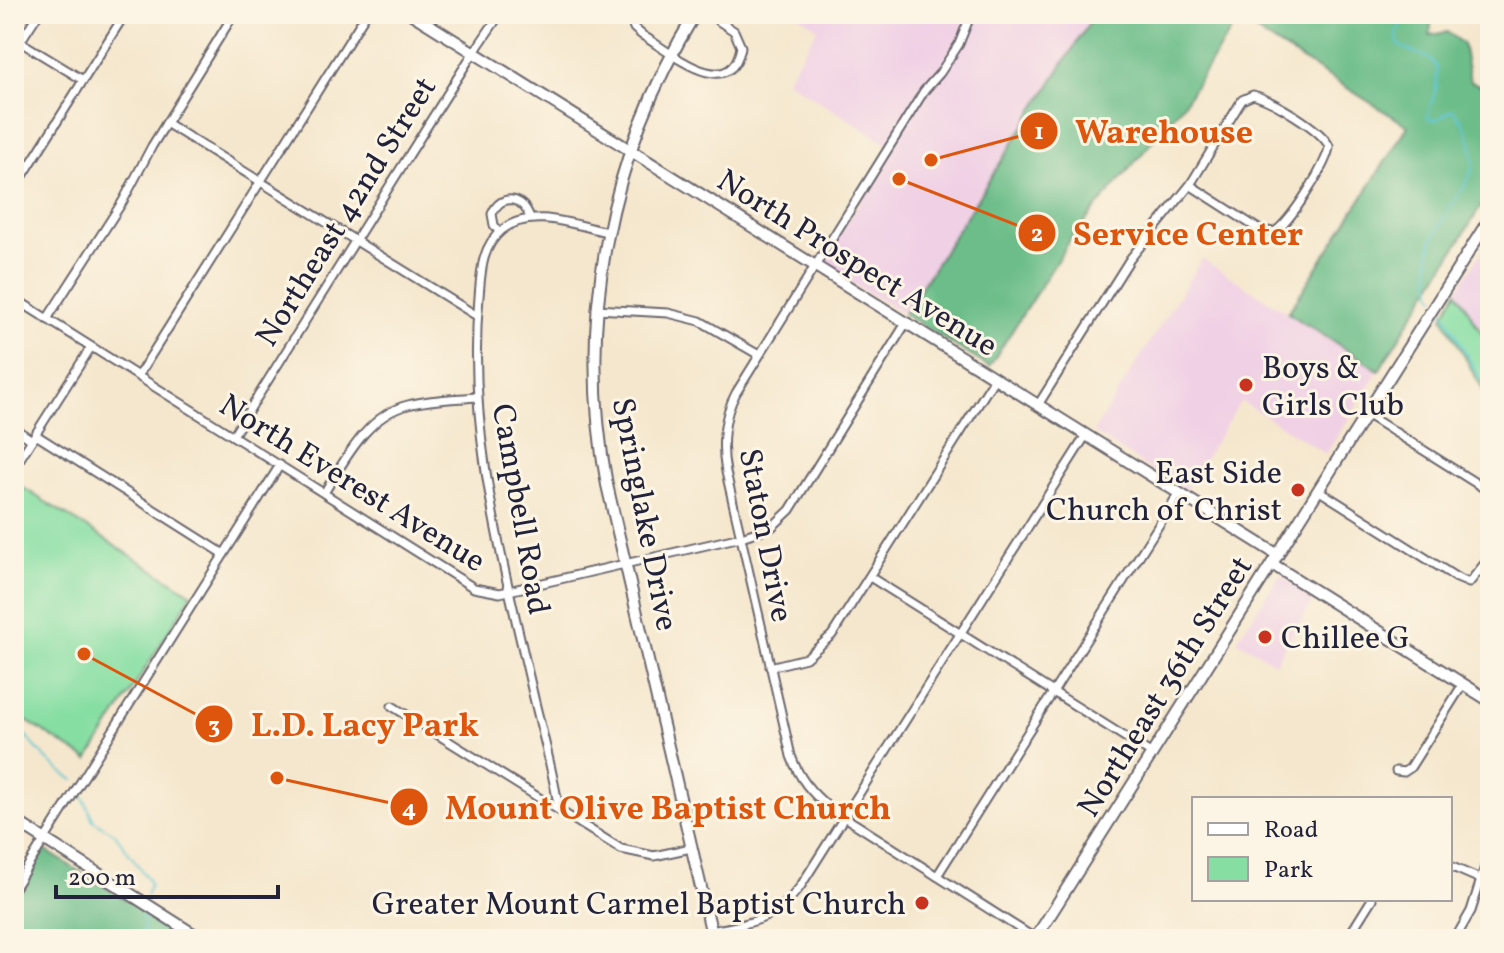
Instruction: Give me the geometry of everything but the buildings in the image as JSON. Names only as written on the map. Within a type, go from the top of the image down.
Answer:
[{"type":"street","points":[[38,14],[17,40],[83,80]]},
{"type":"street","points":[[14,190],[125,14]]},
{"type":"street","points":[[47,319],[130,190],[166,123],[234,14]]},
{"type":"street","points":[[138,376],[366,14]]},
{"type":"street","name":"North Prospect Avenue","points":[[412,14],[1179,493],[1490,701]]},
{"type":"street","name":"Northeast 42nd Street","points":[[233,436],[500,14]]},
{"type":"street","points":[[629,14],[634,28],[703,72],[713,74],[735,65],[741,47],[739,39],[726,25],[708,14]]},
{"type":"street","name":"Springlake Drive","points":[[695,14],[672,53],[629,150],[607,232],[596,309],[595,358],[599,438],[712,935]]},
{"type":"street","name":"Staton Drive","points":[[971,14],[962,39],[924,91],[732,401],[723,437],[724,463],[796,770],[813,794],[844,817],[1035,939]]},
{"type":"street","points":[[1038,405],[1130,259],[1190,185],[1239,105],[1250,96],[1266,100],[1318,132],[1329,146],[1324,163],[1285,224],[1274,232],[1260,230],[1190,185]]},
{"type":"street","points":[[166,123],[477,316]]},
{"type":"street","name":"Campbell Road","points":[[530,218],[519,202],[508,199],[501,201],[492,214],[499,232],[486,251],[482,265],[477,316],[477,397],[487,483],[559,810]]},
{"type":"street","points":[[499,232],[530,218],[607,232]]},
{"type":"street","name":"Northeast 36th Street","points":[[1035,939],[1490,218]]},
{"type":"street","name":"North Everest Avenue","points":[[14,298],[474,588],[490,593],[626,564],[772,527],[790,510],[906,323]]},
{"type":"street","points":[[596,309],[668,313],[700,321],[759,355]]},
{"type":"street","points":[[14,468],[91,347]]},
{"type":"street","points":[[770,667],[806,658],[821,648],[832,635],[995,378]]},
{"type":"street","points":[[324,493],[364,433],[384,416],[405,405],[477,397]]},
{"type":"street","points":[[1366,414],[1490,492]]},
{"type":"street","points":[[14,428],[34,437],[224,554]]},
{"type":"street","points":[[712,935],[772,915],[787,904],[1086,435]]},
{"type":"street","points":[[14,888],[280,465]]},
{"type":"street","points":[[1318,490],[1469,583],[1490,557]]},
{"type":"street","points":[[937,876],[1179,493]]},
{"type":"street","points":[[870,577],[1152,754]]},
{"type":"street","points":[[1396,771],[1404,772],[1410,768],[1463,684]]},
{"type":"street","points":[[392,706],[621,849],[654,856],[691,848]]},
{"type":"street","points":[[14,820],[201,939]]},
{"type":"street","points":[[1455,939],[1471,911],[1490,851]]},
{"type":"street","points":[[1452,867],[1480,879]]},
{"type":"street","points":[[1347,939],[1371,901]]},
{"type":"shaded area","points":[[797,14],[1095,14],[904,314],[831,271],[826,264],[827,255],[894,148],[786,80],[818,28]]},
{"type":"shaded area","points":[[1490,239],[1490,348],[1457,291]]},
{"type":"shaded area","name":"Boys & Girls Club","points":[[1202,259],[1379,370],[1326,454],[1241,401],[1184,491],[1093,432]]},
{"type":"shaded area","points":[[1280,575],[1315,598],[1275,663],[1237,640]]},
{"type":"green space","points":[[1095,14],[1432,14],[1430,35],[1447,32],[1463,44],[1470,81],[1490,86],[1490,192],[1379,370],[1288,313],[1408,126],[1238,20],[1182,106],[1072,237],[989,367],[904,314]]},
{"type":"green space","points":[[1457,291],[1490,348],[1490,403],[1443,317]]},
{"type":"green space","points":[[14,482],[192,594],[88,760],[14,713]]},
{"type":"green space","points":[[45,850],[188,939],[14,939],[14,899]]},
{"type":"waterway","points":[[1405,14],[1397,32],[1398,44],[1430,59],[1437,68],[1436,89],[1427,117],[1438,119],[1453,110],[1463,122],[1471,142],[1474,165],[1431,242],[1429,268],[1432,292],[1436,298]]},
{"type":"waterway","points":[[1441,307],[1490,397]]},
{"type":"waterway","points":[[14,723],[49,761],[74,780]]},
{"type":"waterway","points":[[80,789],[93,820],[115,834],[147,878],[150,884],[146,896]]},
{"type":"waterway","points":[[143,909],[144,939]]},
{"type":"place","name":"Warehouse","points":[[931,160]]},
{"type":"place","name":"Service Center","points":[[899,179]]},
{"type":"place","name":"Boys & Girls Club","points":[[1246,385]]},
{"type":"place","name":"East Side Church of Christ","points":[[1298,490]]},
{"type":"place","name":"Chillee G","points":[[1265,637]]},
{"type":"place","name":"L.D. Lacy Park","points":[[84,654]]},
{"type":"place","name":"Mount Olive Baptist Church","points":[[277,778]]},
{"type":"place","name":"Greater Mount Carmel Baptist Church","points":[[922,903]]}]
